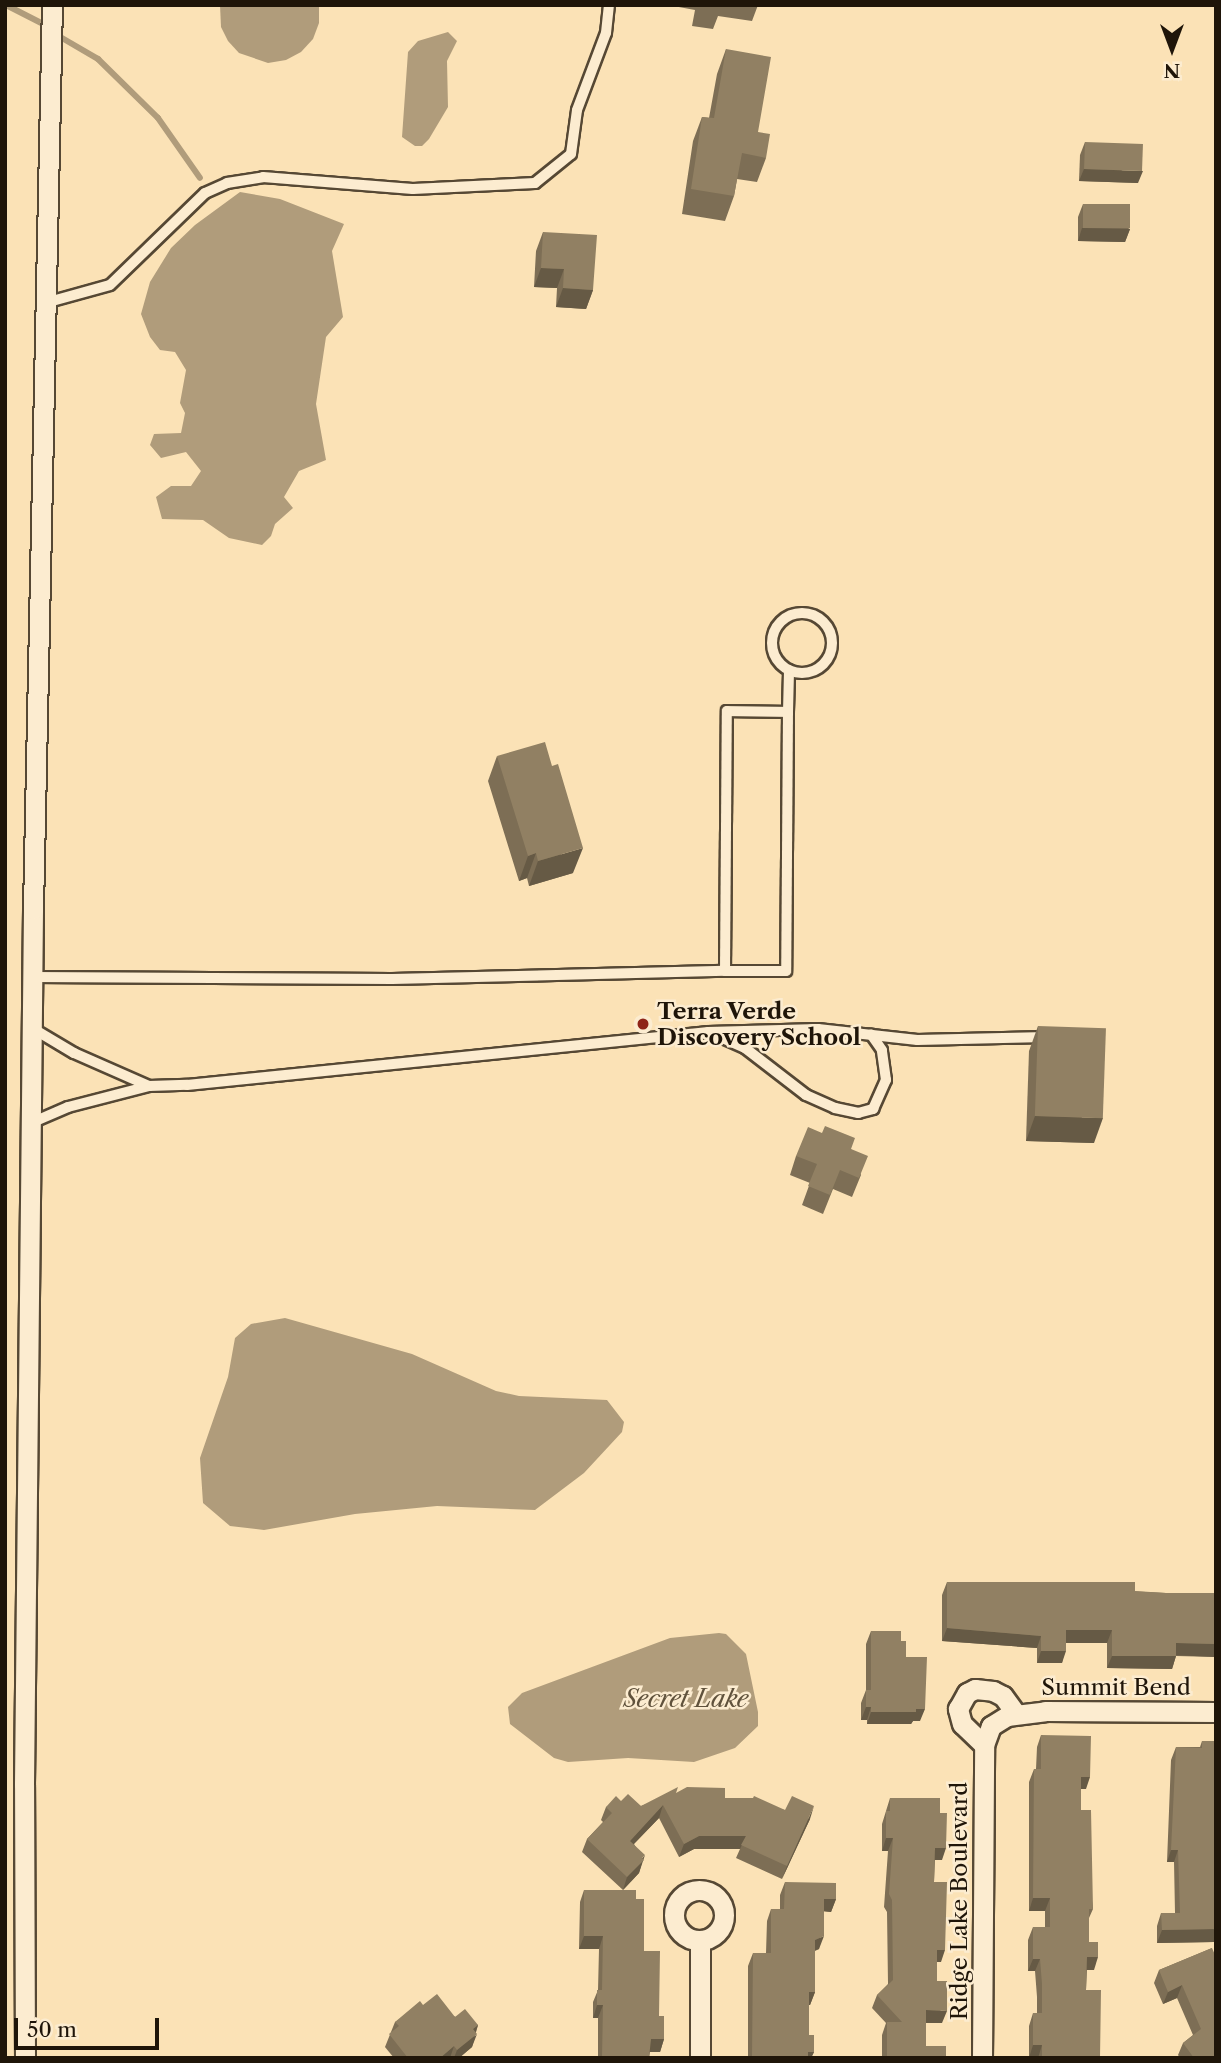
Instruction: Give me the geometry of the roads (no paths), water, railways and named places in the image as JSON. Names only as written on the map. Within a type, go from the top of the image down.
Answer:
[{"type":"street","points":[[24,2058],[24,1756],[32,1028],[52,5]]},
{"type":"street","name":"Summit Bend","points":[[1016,1714],[1003,1696],[993,1691],[975,1689],[967,1693],[958,1709],[962,1724],[984,1745],[991,1726],[1016,1714],[1045,1711],[1216,1712]]},
{"type":"street","name":"Ridge Lake Boulevard","points":[[982,2058],[984,1745]]},
{"type":"street","points":[[700,1940],[701,2058]]},
{"type":"lane","points":[[45,303],[110,285],[205,193],[227,183],[263,177],[413,189],[535,183],[571,154],[577,110],[606,33],[609,5]]},
{"type":"lane","points":[[33,977],[392,979],[786,971],[789,670],[775,656],[772,647],[776,627],[792,615],[811,614],[820,618],[832,635],[831,654],[825,663],[808,673],[789,670]]},
{"type":"lane","points":[[726,971],[727,711],[788,712]]},
{"type":"lane","points":[[32,1028],[74,1053],[149,1086]]},
{"type":"lane","points":[[31,1123],[68,1107],[149,1086],[187,1086],[708,1032],[818,1029],[917,1040],[1052,1037]]},
{"type":"lane","points":[[708,1032],[745,1048],[806,1094],[835,1108],[858,1113],[873,1109],[886,1080],[881,1050],[871,1034]]},
{"type":"water","points":[[220,5],[319,5],[319,23],[313,39],[301,52],[286,60],[268,63],[239,53],[228,41],[221,27]]},
{"type":"water","points":[[448,32],[457,41],[447,61],[448,107],[429,139],[422,146],[415,146],[402,137],[408,52],[418,41]]},
{"type":"water","points":[[240,192],[280,199],[344,224],[332,251],[343,317],[326,337],[316,404],[326,460],[299,471],[284,497],[293,508],[275,524],[271,536],[262,545],[229,538],[203,520],[162,519],[156,497],[171,486],[191,486],[201,471],[186,452],[161,458],[150,445],[154,434],[181,433],[185,413],[180,403],[186,370],[175,352],[160,350],[150,337],[141,314],[150,282],[171,248],[195,225]]},
{"type":"water","points":[[285,1318],[412,1354],[496,1391],[519,1396],[607,1400],[624,1422],[622,1432],[584,1473],[535,1510],[437,1506],[355,1514],[264,1530],[230,1526],[203,1503],[200,1458],[228,1377],[235,1338],[251,1324]]},
{"type":"water","name":"Secret Lake","points":[[726,1634],[746,1654],[758,1712],[758,1726],[735,1748],[694,1762],[628,1758],[568,1762],[554,1758],[510,1724],[508,1707],[522,1693],[670,1638]]},
{"type":"waterway","points":[[6,5],[41,23]]},
{"type":"waterway","points":[[62,38],[98,59],[158,118],[200,178]]},
{"type":"place","name":"Terra Verde Discovery School","points":[[643,1024]]}]
